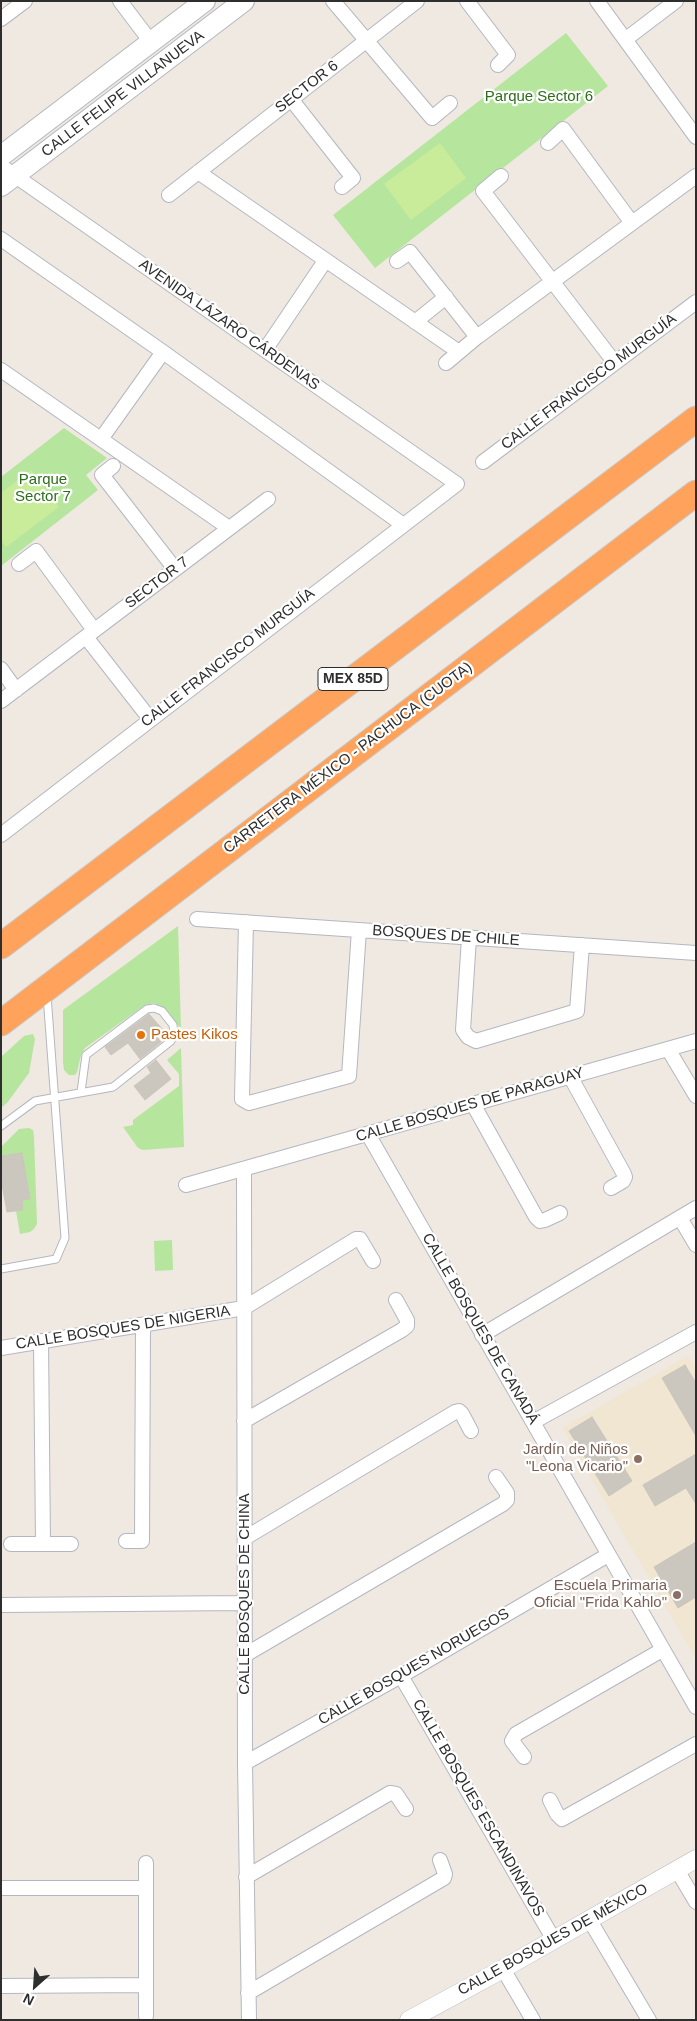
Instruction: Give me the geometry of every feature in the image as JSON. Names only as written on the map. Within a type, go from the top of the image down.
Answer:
[{"type":"highway","name":"MEX 85D","points":[[1,946],[696,419]]},
{"type":"highway","name":"CARRETERA MÉXICO - PACHUCA (CUOTA)","points":[[1,1023],[696,493]]},
{"type":"main road","name":"CALLE FELIPE VILLANUEVA","points":[[1,156],[205,1]]},
{"type":"main road","name":"CALLE FELIPE VILLANUEVA","points":[[6,176],[244,1]]},
{"type":"street","points":[[1,19],[26,1]]},
{"type":"street","points":[[120,1],[151,42]]},
{"type":"street","points":[[334,1],[432,118],[450,104]]},
{"type":"street","name":"SECTOR 6","points":[[169,195],[417,1]]},
{"type":"street","points":[[467,1],[508,55],[498,65]]},
{"type":"street","points":[[597,1],[696,136]]},
{"type":"street","points":[[626,39],[676,1]]},
{"type":"street","points":[[291,99],[353,178],[342,187]]},
{"type":"street","points":[[548,143],[563,129],[632,222]]},
{"type":"street","points":[[198,172],[459,352]]},
{"type":"street","name":"AVENIDA LÁZARO CÁRDENAS","points":[[6,176],[264,350],[457,484]]},
{"type":"street","points":[[501,176],[483,191],[614,363]]},
{"type":"street","points":[[446,363],[477,337],[696,176]]},
{"type":"street","points":[[1,239],[402,524]]},
{"type":"street","points":[[397,261],[410,252],[477,337]]},
{"type":"street","points":[[264,350],[325,261]]},
{"type":"street","points":[[415,322],[446,297]]},
{"type":"street","name":"CALLE FRANCISCO MURGUÍA","points":[[483,462],[696,302]]},
{"type":"street","points":[[101,439],[162,352]]},
{"type":"street","points":[[1,370],[229,528]]},
{"type":"street","points":[[113,466],[102,475],[175,569]]},
{"type":"street","name":"CALLE FRANCISCO MURGUÍA","points":[[1,835],[402,524],[457,484]]},
{"type":"street","name":"SECTOR 7","points":[[1,701],[268,499]]},
{"type":"street","points":[[19,564],[36,551],[150,719]]},
{"type":"street","points":[[1,669],[16,690]]},
{"type":"street","name":"BOSQUES DE CHILE","points":[[197,918],[696,953]]},
{"type":"street","points":[[246,922],[242,1099],[249,1104],[349,1076],[359,930]]},
{"type":"street","points":[[469,938],[463,1030],[468,1037],[476,1040],[576,1012],[582,945]]},
{"type":"street","name":"CALLE BOSQUES DE PARAGUAY","points":[[186,1185],[696,1041]]},
{"type":"street","points":[[668,1049],[696,1096]]},
{"type":"street","points":[[570,1076],[626,1177],[611,1188]]},
{"type":"street","points":[[473,1104],[536,1217],[540,1221],[560,1213]]},
{"type":"street","name":"CALLE BOSQUES DE CANADÁ","points":[[368,1134],[696,1707]]},
{"type":"street","name":"CALLE BOSQUES DE CHINA","points":[[244,1169],[245,1763],[249,2020]]},
{"type":"street","points":[[482,1335],[696,1208]]},
{"type":"street","points":[[680,1218],[696,1245]]},
{"type":"street","points":[[244,1308],[356,1239],[360,1239],[373,1261]]},
{"type":"street","points":[[244,1421],[402,1330],[407,1326],[407,1320],[396,1300]]},
{"type":"street","name":"CALLE BOSQUES DE NIGERIA","points":[[1,1348],[244,1308]]},
{"type":"street","points":[[126,1542],[142,1541],[143,1325]]},
{"type":"street","points":[[533,1422],[696,1332]]},
{"type":"street","points":[[42,1341],[43,1544]]},
{"type":"street","points":[[245,1538],[455,1412],[459,1411],[462,1414],[471,1431]]},
{"type":"street","points":[[245,1655],[503,1504],[507,1500],[507,1493],[496,1477]]},
{"type":"street","points":[[11,1544],[70,1544]]},
{"type":"street","name":"CALLE BOSQUES NORUEGOS","points":[[245,1763],[401,1676],[608,1555]]},
{"type":"street","points":[[1,1604],[245,1603]]},
{"type":"street","points":[[524,1757],[512,1741],[516,1734],[662,1650]]},
{"type":"street","name":"CALLE BOSQUES ESCANDINAVOS","points":[[401,1676],[554,1940]]},
{"type":"street","points":[[550,1800],[557,1814],[562,1819],[696,1744]]},
{"type":"street","points":[[246,1877],[390,1793],[396,1794],[406,1809]]},
{"type":"street","name":"CALLE BOSQUES DE MÉXICO","points":[[415,2018],[696,1859]]},
{"type":"street","points":[[248,1993],[440,1881],[444,1878],[445,1874],[440,1860]]},
{"type":"street","points":[[146,1863],[146,2016]]},
{"type":"street","points":[[677,1870],[696,1902]]},
{"type":"street","points":[[1,1888],[145,1888]]},
{"type":"street","points":[[589,1919],[649,2020]]},
{"type":"street","points":[[503,1969],[533,2020]]},
{"type":"street","points":[[1,1986],[145,1985]]},
{"type":"lane","points":[[1,1269],[56,1259],[65,1238],[46,989]]},
{"type":"lane","points":[[1,1126],[35,1101],[113,1087],[171,1040],[174,1033],[173,1025],[162,1011],[154,1008],[147,1009],[86,1055],[81,1092]]},
{"type":"shaded area","name":"Jardín de Niños \"Leona Vicario\"","points":[[688,1356],[696,1369],[696,1659],[562,1428]]},
{"type":"green space","name":"Parque Sector 6","points":[[566,33],[608,86],[375,268],[333,215]]},
{"type":"green space","points":[[440,143],[466,178],[411,220],[384,184]]},
{"type":"green space","name":"Parque Sector 7","points":[[64,428],[107,458],[86,475],[98,490],[1,566],[1,477]]},
{"type":"green space","points":[[31,470],[59,507],[6,547],[1,540],[1,493]]},
{"type":"green space","points":[[178,926],[181,1029],[163,1007],[154,1003],[145,1005],[85,1048],[81,1055],[77,1072],[75,1075],[69,1075],[64,1070],[63,1062],[63,1010]]},
{"type":"green space","points":[[33,1034],[35,1039],[29,1073],[7,1103],[1,1108],[1,1057],[24,1036]]},
{"type":"green space","points":[[181,1048],[184,1147],[143,1150],[138,1148],[123,1127],[133,1125],[133,1120],[179,1086],[179,1074],[167,1060]]},
{"type":"green space","points":[[29,1128],[33,1130],[34,1136],[37,1224],[30,1232],[20,1234],[16,1211],[23,1210],[22,1200],[30,1199],[25,1170],[7,1155],[1,1156],[1,1147],[19,1129]]},
{"type":"green space","points":[[172,1240],[173,1270],[155,1271],[154,1241]]},
{"type":"building","name":"Pastes Kikos","points":[[149,1014],[164,1031],[157,1037],[161,1042],[140,1059],[128,1043],[111,1055],[105,1047]]},
{"type":"building","points":[[156,1060],[171,1079],[145,1100],[134,1086],[151,1073],[147,1067]]},
{"type":"building","points":[[22,1153],[30,1199],[22,1200],[23,1210],[7,1212],[1,1179],[1,1156]]},
{"type":"building","points":[[685,1365],[696,1383],[696,1436],[662,1378]]},
{"type":"building","points":[[592,1417],[632,1481],[609,1496],[569,1431]]},
{"type":"building","points":[[696,1454],[696,1504],[686,1488],[655,1506],[643,1485]]},
{"type":"building","points":[[696,1542],[696,1597],[678,1608],[654,1567]]},
{"type":"place","name":"Pastes Kikos","points":[[141,1035]]},
{"type":"place","name":"Jardín de Niños \"Leona Vicario\"","points":[[638,1459]]},
{"type":"place","name":"Escuela Primaria Oficial \"Frida Kahlo\"","points":[[677,1595]]}]
